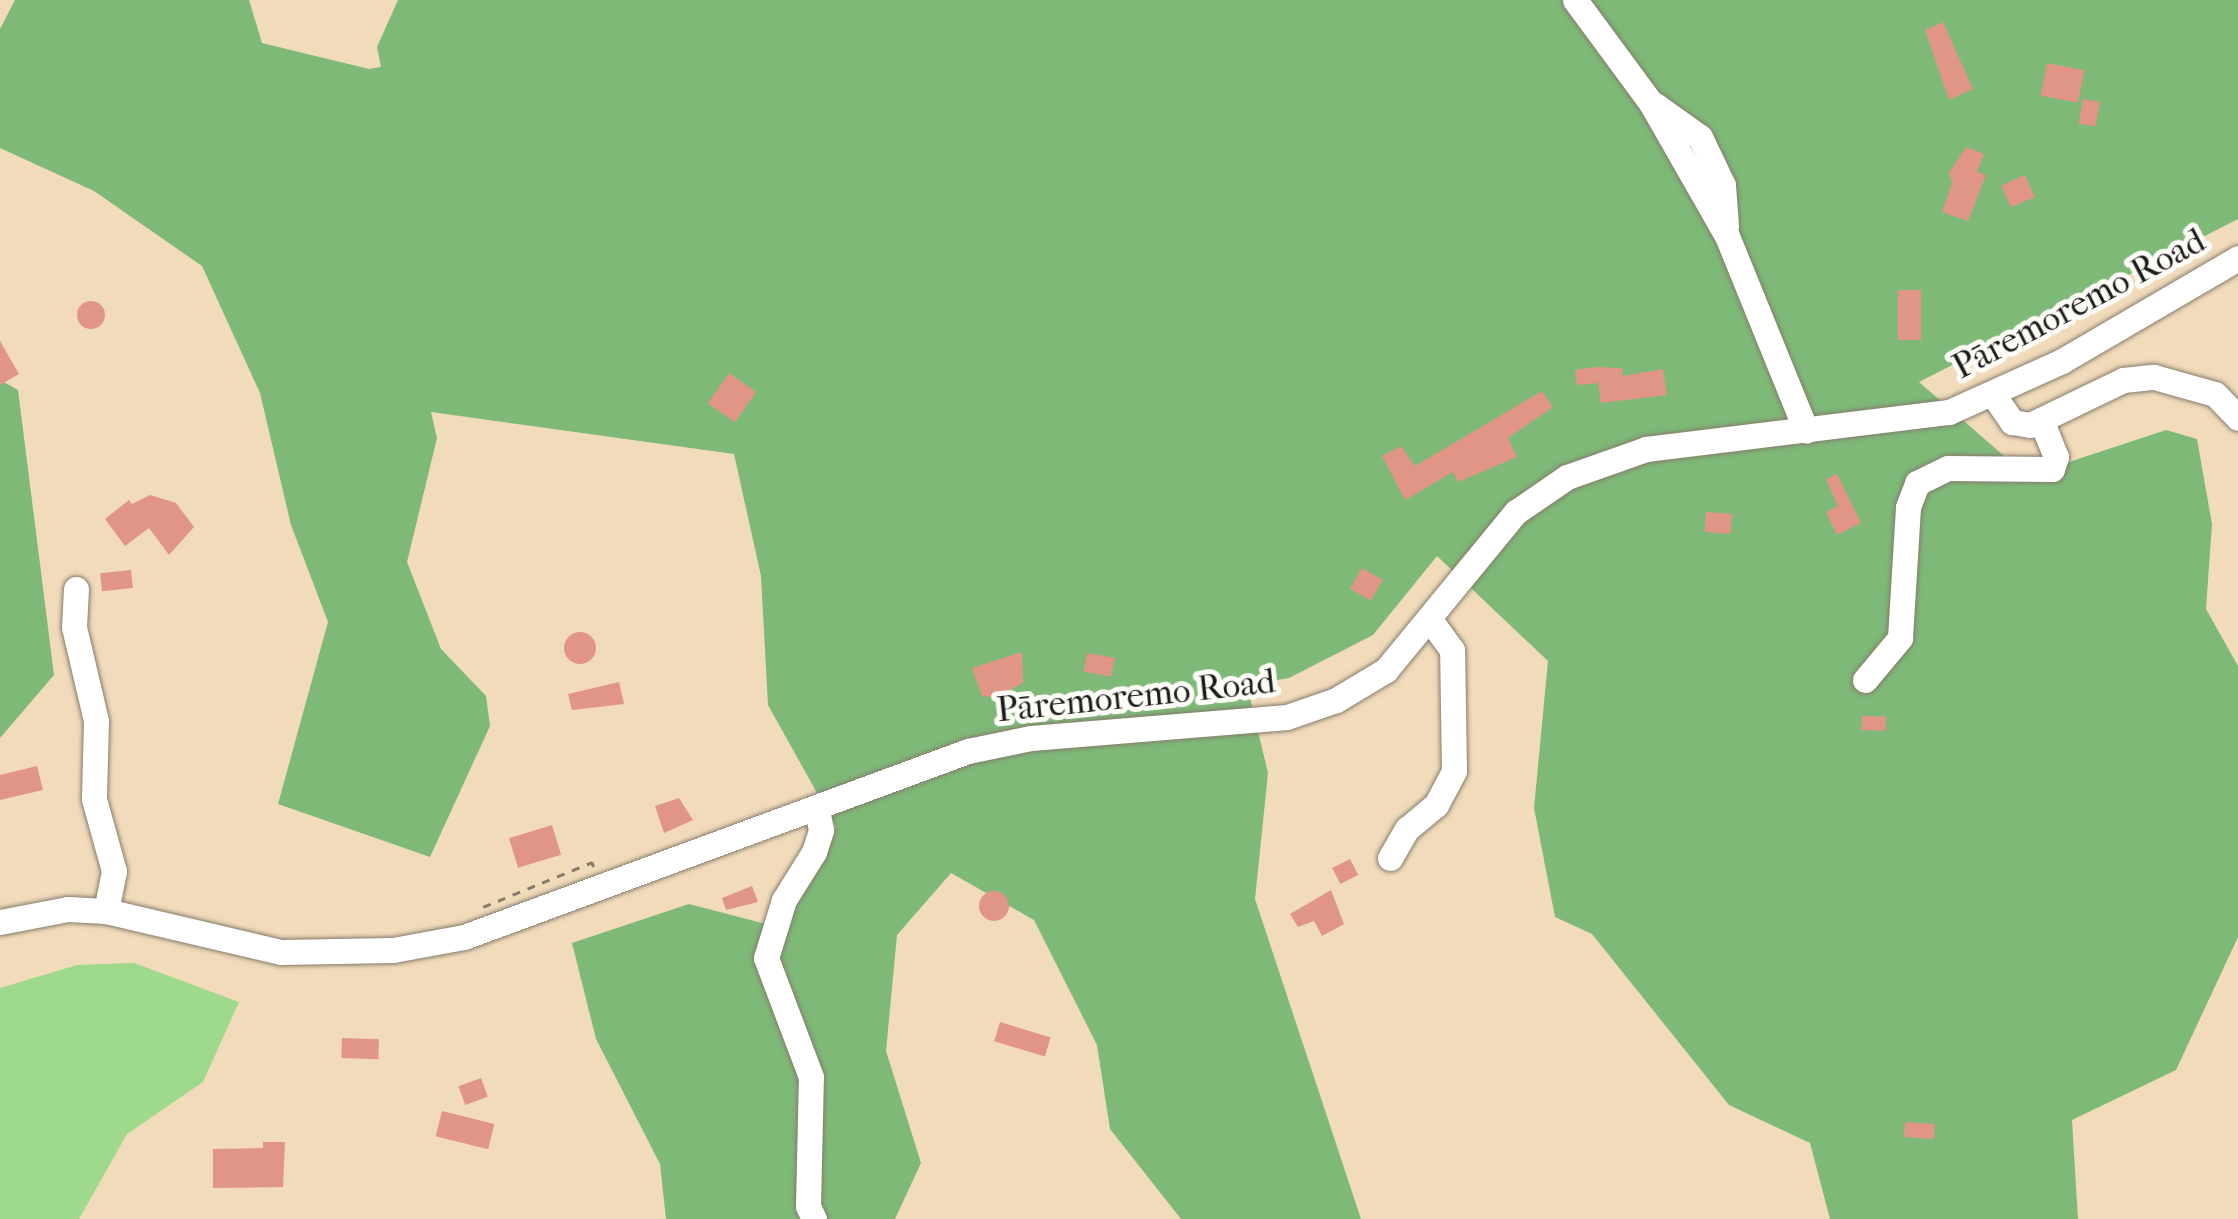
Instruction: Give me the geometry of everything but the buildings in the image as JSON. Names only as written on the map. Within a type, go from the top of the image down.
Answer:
[{"type":"street","points":[[1575,0],[1651,103],[1727,236],[1806,431]]},
{"type":"street","name":"Pāremoremo Road","points":[[0,922],[68,909],[106,911],[281,952],[393,950],[464,937],[968,752],[1031,738],[1288,717],[1336,700],[1386,670],[1516,512],[1566,477],[1646,449],[1927,417],[1994,396],[2238,258]]},
{"type":"street","points":[[1994,396],[2012,422],[2042,423],[2123,380],[2154,377],[2215,394],[2238,418]]},
{"type":"street","points":[[1865,680],[1900,638],[1908,507],[1918,482],[1948,468],[2052,468],[2056,457],[2042,423]]},
{"type":"street","points":[[76,589],[74,627],[96,721],[94,798],[114,871],[106,911]]},
{"type":"street","points":[[1390,858],[1407,829],[1436,805],[1454,770],[1455,666],[1452,650],[1430,620]]},
{"type":"street","points":[[814,1219],[808,1188],[811,1078],[766,958],[784,900],[814,852],[821,830],[817,810]]},
{"type":"green space","points":[[15,0],[249,0],[262,43],[369,69],[381,67],[377,47],[398,0],[2238,0],[2238,219],[1919,382],[2027,476],[2166,430],[2197,439],[2212,524],[2206,609],[2238,666],[2238,937],[2176,1070],[2072,1120],[2078,1219],[1830,1219],[1810,1143],[1729,1105],[1592,934],[1555,917],[1534,808],[1548,661],[1437,556],[1373,635],[1289,678],[1247,685],[1268,773],[1255,899],[1361,1219],[1181,1219],[1110,1129],[1097,1045],[1034,920],[951,873],[897,935],[886,1051],[921,1163],[895,1219],[666,1219],[660,1164],[596,1039],[572,943],[689,904],[774,926],[836,827],[768,705],[761,576],[734,454],[431,412],[437,438],[407,562],[441,649],[486,696],[490,726],[430,857],[278,804],[328,622],[291,525],[260,393],[202,266],[94,191],[0,148],[0,29]]},
{"type":"green space","points":[[0,380],[18,390],[54,675],[0,738]]},
{"type":"green space","points":[[134,963],[239,1002],[203,1082],[127,1134],[79,1219],[0,1219],[0,988],[77,965]]}]
